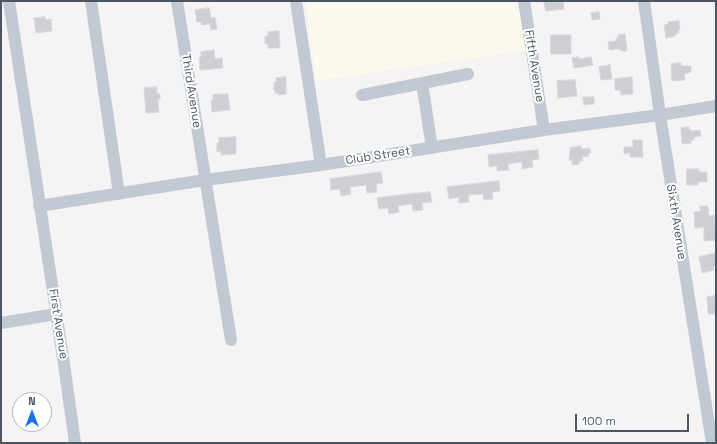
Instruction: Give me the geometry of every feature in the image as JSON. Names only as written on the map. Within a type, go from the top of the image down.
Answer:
[{"type":"street","name":"First Avenue","points":[[9,1],[74,443]]},
{"type":"street","points":[[91,1],[119,194]]},
{"type":"street","name":"Third Avenue","points":[[177,1],[231,340]]},
{"type":"street","points":[[296,1],[320,165]]},
{"type":"street","name":"Fifth Avenue","points":[[524,1],[544,130]]},
{"type":"street","name":"Sixth Avenue","points":[[644,1],[660,115],[712,443]]},
{"type":"street","points":[[362,95],[468,74]]},
{"type":"street","points":[[422,83],[432,148]]},
{"type":"street","name":"Club Street","points":[[40,206],[205,180],[320,165],[544,130],[716,106]]},
{"type":"street","points":[[1,323],[56,314]]},
{"type":"shaded area","points":[[306,1],[522,1],[529,50],[316,81]]},
{"type":"building","points":[[544,1],[556,1],[556,3],[563,2],[564,9],[546,11]]},
{"type":"building","points":[[209,8],[211,18],[215,17],[217,29],[211,30],[210,24],[202,25],[201,22],[197,22],[195,10]]},
{"type":"building","points":[[599,12],[600,19],[592,20],[591,13]]},
{"type":"building","points":[[45,17],[46,20],[51,19],[52,31],[36,33],[34,18]]},
{"type":"building","points":[[679,21],[680,30],[678,30],[678,34],[666,38],[664,25],[668,24],[668,22]]},
{"type":"building","points":[[279,31],[280,48],[268,48],[268,44],[265,44],[265,36],[268,36],[268,32]]},
{"type":"building","points":[[625,34],[627,51],[621,51],[620,49],[609,50],[608,42],[616,41],[618,35]]},
{"type":"building","points":[[551,35],[571,35],[571,54],[551,54]]},
{"type":"building","points":[[214,50],[215,59],[222,58],[223,68],[200,70],[199,58],[201,57],[201,52]]},
{"type":"building","points":[[579,57],[579,59],[591,57],[593,65],[574,68],[572,58]]},
{"type":"building","points":[[681,63],[681,66],[691,66],[691,72],[684,74],[685,80],[672,81],[671,64]]},
{"type":"building","points":[[610,65],[612,79],[601,80],[599,67]]},
{"type":"building","points":[[286,77],[286,94],[278,95],[278,93],[275,93],[274,90],[274,82],[276,82],[276,78]]},
{"type":"building","points":[[632,77],[633,94],[621,95],[620,90],[615,90],[615,79]]},
{"type":"building","points":[[575,80],[577,96],[558,98],[557,81]]},
{"type":"building","points":[[157,87],[157,94],[160,94],[160,99],[158,99],[159,112],[146,113],[144,88]]},
{"type":"building","points":[[228,94],[230,110],[212,112],[211,100],[213,100],[213,95]]},
{"type":"building","points":[[583,97],[594,97],[594,104],[584,105]]},
{"type":"building","points":[[689,127],[689,130],[691,131],[700,130],[701,136],[694,137],[694,140],[691,140],[691,143],[682,144],[681,128]]},
{"type":"building","points":[[236,137],[236,154],[221,155],[221,151],[217,152],[217,143],[219,143],[219,138]]},
{"type":"building","points":[[633,140],[642,140],[643,157],[630,157],[630,153],[624,154],[624,147],[633,147]]},
{"type":"building","points":[[581,146],[581,149],[590,148],[591,153],[588,154],[589,156],[582,157],[583,161],[579,161],[579,164],[572,165],[572,160],[569,160],[570,148]]},
{"type":"building","points":[[538,150],[539,159],[532,160],[533,167],[522,169],[522,162],[508,164],[509,170],[497,171],[497,166],[489,167],[488,155]]},
{"type":"building","points":[[687,169],[699,169],[699,172],[707,172],[707,182],[698,182],[698,185],[687,185]]},
{"type":"building","points":[[381,172],[383,183],[376,184],[377,192],[367,193],[366,185],[350,187],[351,194],[341,196],[340,189],[331,190],[330,179]]},
{"type":"building","points":[[499,181],[500,191],[492,192],[493,199],[484,200],[483,194],[468,195],[469,202],[459,203],[459,197],[449,199],[447,187]]},
{"type":"building","points":[[430,192],[432,202],[422,203],[423,210],[413,211],[412,204],[398,206],[399,212],[389,214],[388,208],[379,209],[377,198]]},
{"type":"building","points":[[700,206],[708,206],[709,216],[714,215],[716,240],[704,241],[704,227],[695,228],[694,212],[700,211]]},
{"type":"building","points":[[716,253],[716,266],[713,267],[714,270],[702,273],[699,257]]},
{"type":"building","points":[[716,296],[716,314],[708,314],[707,297]]}]
